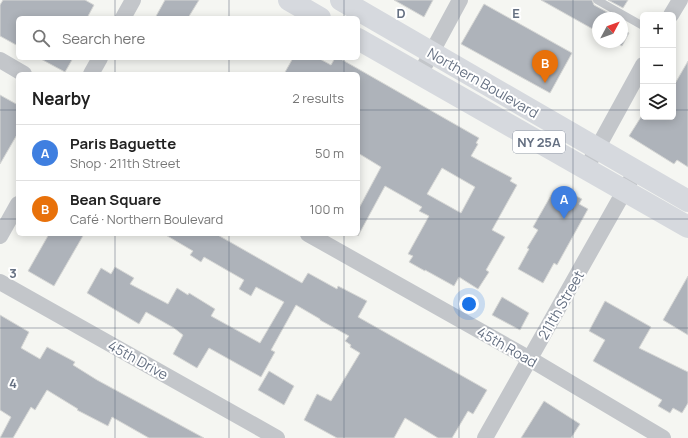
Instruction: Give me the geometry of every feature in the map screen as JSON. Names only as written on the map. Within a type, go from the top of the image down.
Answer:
[{"type":"main road","points":[[288,0],[316,16]]},
{"type":"main road","name":"Northern Boulevard","points":[[341,0],[688,201]]},
{"type":"main road","name":"Northern Boulevard","points":[[360,40],[688,227]]},
{"type":"street","points":[[124,16],[133,0]]},
{"type":"street","points":[[420,74],[460,0]]},
{"type":"street","points":[[673,12],[680,0]]},
{"type":"street","points":[[0,60],[21,72]]},
{"type":"street","points":[[92,72],[99,60]]},
{"type":"street","points":[[586,169],[640,70]]},
{"type":"street","name":"211th Street","points":[[485,438],[636,171]]},
{"type":"street","points":[[0,236],[16,208]]},
{"type":"street","name":"45th Road","points":[[312,236],[530,359],[662,438]]},
{"type":"street","name":"45th Drive","points":[[0,282],[276,438]]},
{"type":"lane","points":[[597,0],[640,24]]},
{"type":"building","points":[[3,0],[85,0],[94,5],[88,16],[16,16],[16,45],[0,36],[0,5]]},
{"type":"building","points":[[165,0],[199,0],[189,16],[156,16]]},
{"type":"building","points":[[394,0],[433,0],[424,17]]},
{"type":"building","points":[[541,0],[592,0],[594,5],[607,12],[592,12],[592,29]]},
{"type":"building","points":[[608,0],[628,0],[623,8]]},
{"type":"building","points":[[484,4],[572,53],[550,93],[461,44]]},
{"type":"building","points":[[43,60],[72,60],[65,72]]},
{"type":"building","points":[[292,60],[322,60],[331,65],[334,60],[342,60],[479,138],[476,143],[478,144],[471,156],[512,178],[510,181],[517,185],[492,230],[505,237],[486,270],[489,272],[478,289],[459,277],[454,286],[409,262],[413,256],[408,254],[429,216],[419,211],[422,207],[385,186],[360,232],[360,206],[381,167],[360,154],[360,72],[285,72]],"holes":[[[442,168],[475,187],[461,213],[427,194]]]},
{"type":"building","points":[[688,61],[688,167],[677,160],[674,164],[629,136],[640,119],[640,120],[676,120],[676,82]]},
{"type":"building","points":[[0,95],[16,104],[16,136],[0,164]]},
{"type":"building","points":[[554,190],[567,198],[570,193],[582,199],[579,204],[588,209],[557,265],[554,263],[543,283],[518,269],[529,249],[527,248],[538,230],[533,227]]},
{"type":"building","points":[[48,236],[83,236],[54,286],[28,271]]},
{"type":"building","points":[[167,236],[220,236],[302,283],[308,273],[337,289],[338,286],[367,301],[358,317],[487,390],[473,414],[468,411],[452,438],[438,438],[405,418],[394,438],[337,438],[304,420],[317,394],[331,401],[360,353],[350,347],[351,345],[345,341],[349,336],[296,305],[271,350],[275,352],[261,377],[209,348],[197,368],[173,354],[183,335],[174,328],[146,312],[139,324],[87,293],[101,268],[111,274],[115,267],[134,278],[130,284],[168,304],[177,288],[188,295],[189,293],[215,309],[211,316],[260,343],[284,302],[256,287],[251,296],[239,289],[244,280],[204,257],[201,262],[190,255],[193,251]]},
{"type":"building","points":[[688,276],[688,335],[663,320]]},
{"type":"building","points":[[502,297],[529,313],[520,330],[492,315]]},
{"type":"building","points":[[605,301],[651,327],[639,348],[688,372],[688,403],[682,413],[673,408],[670,413],[658,406],[662,400],[593,361],[605,340],[589,331]]},
{"type":"building","points":[[0,315],[29,332],[21,348],[40,359],[47,347],[75,362],[73,365],[97,380],[204,438],[149,438],[112,417],[108,426],[77,410],[78,409],[47,390],[35,410],[31,407],[13,438],[0,438],[11,417],[0,410]]},
{"type":"building","points":[[269,371],[294,386],[284,405],[258,390]]},
{"type":"building","points":[[544,401],[580,424],[571,438],[521,438]]},
{"type":"place","name":"Bean Square","points":[[545,83]]},
{"type":"place","name":"Paris Baguette","points":[[564,219]]}]
